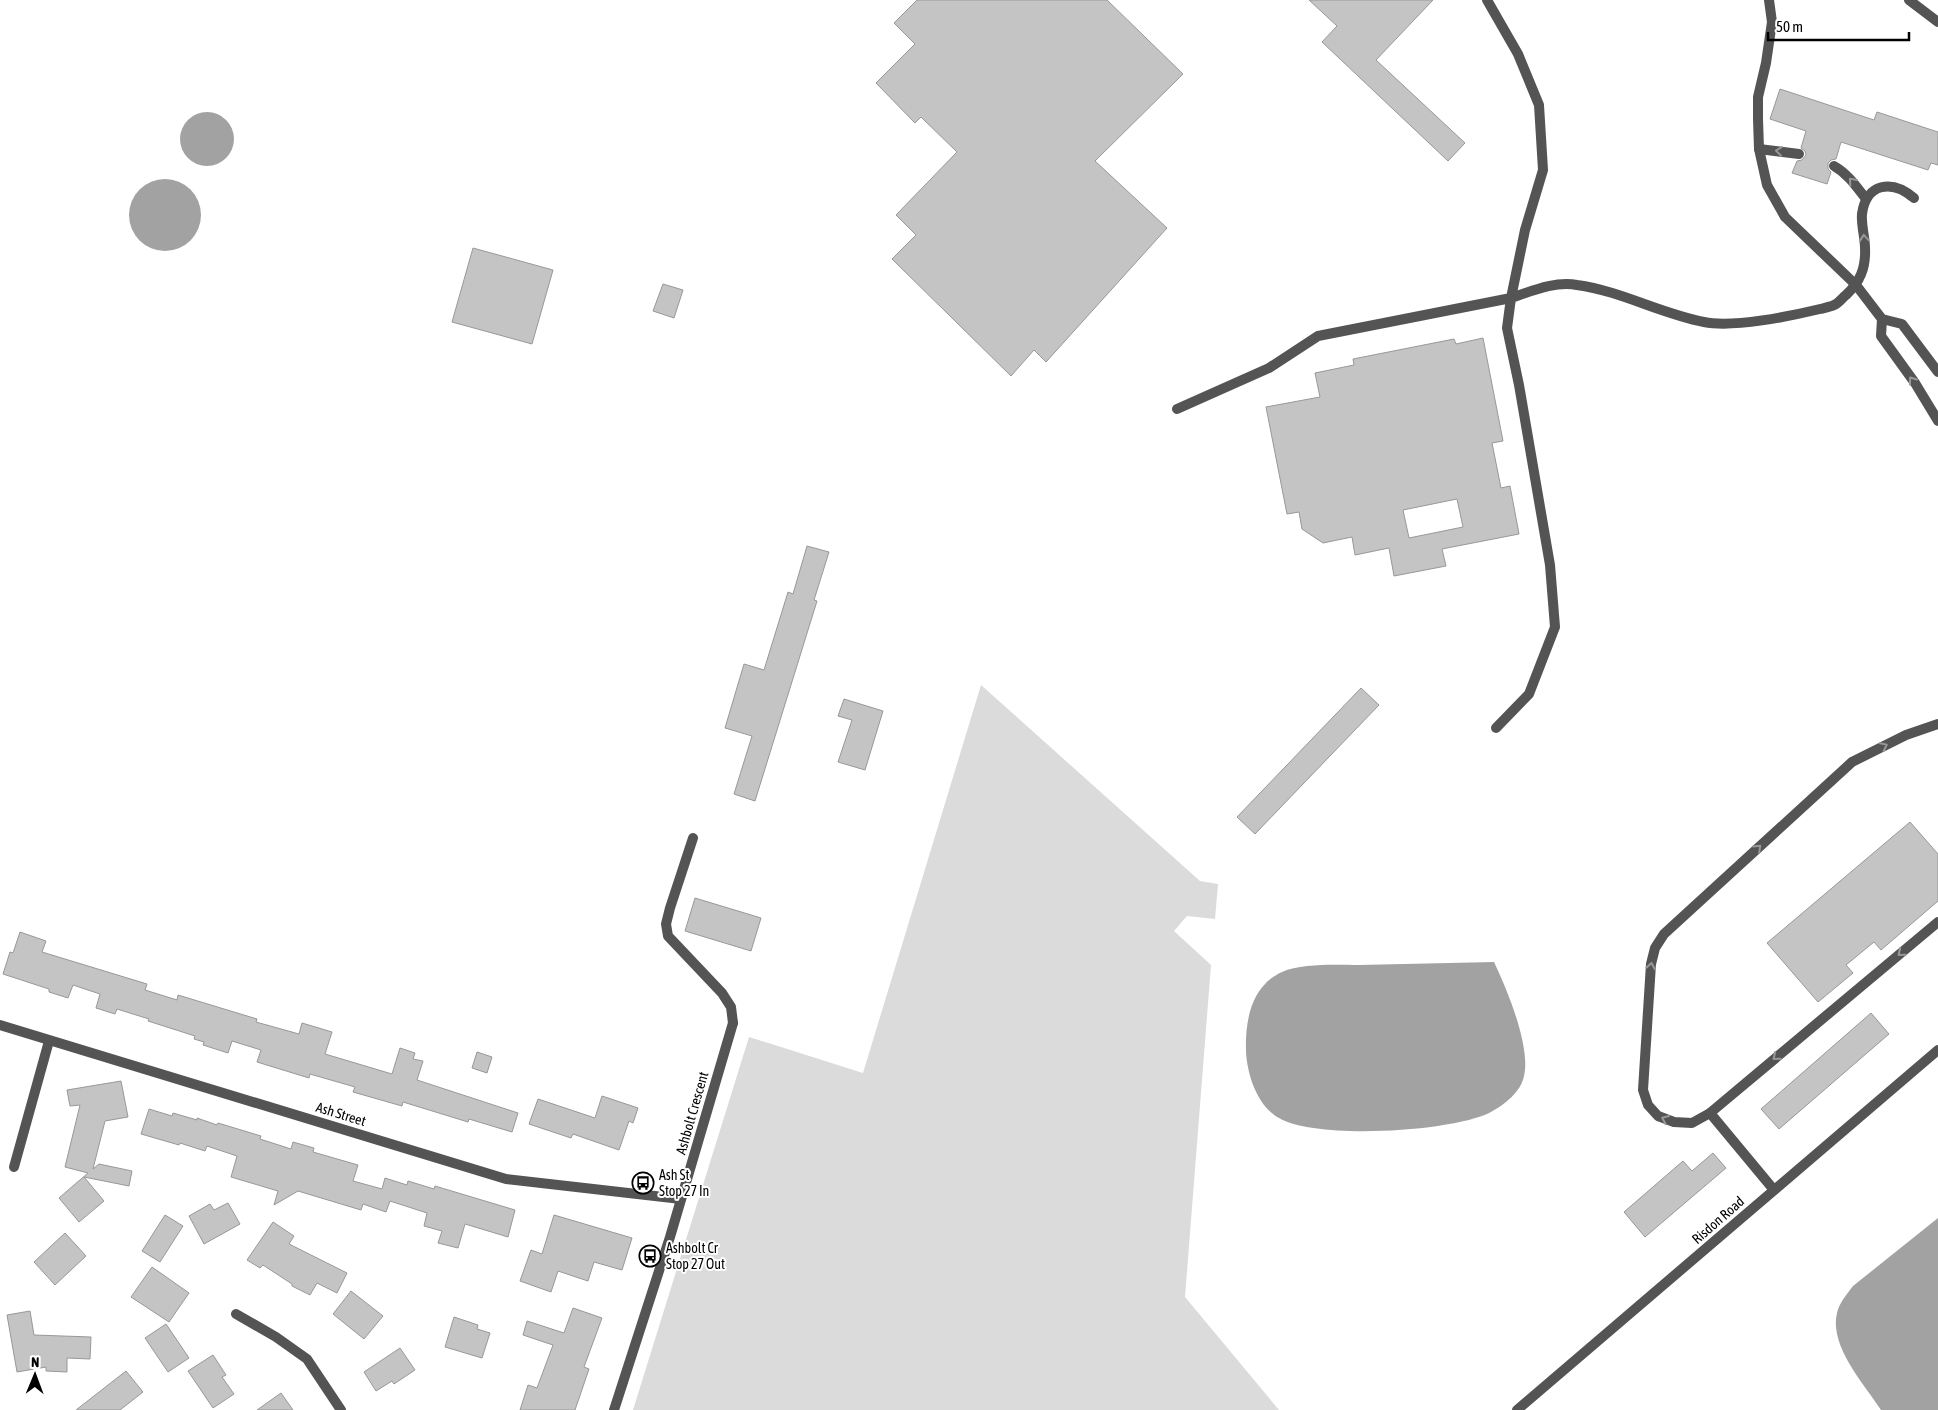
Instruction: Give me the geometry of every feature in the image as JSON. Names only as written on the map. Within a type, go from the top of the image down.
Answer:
[{"type":"street","points":[[1487,0],[1518,54],[1539,105],[1543,170],[1525,230],[1507,328],[1520,385],[1550,565],[1555,627],[1529,694],[1496,728]]},
{"type":"street","points":[[1769,0],[1772,22],[1766,63],[1758,97],[1759,149],[1768,185],[1786,218],[1856,285],[1882,319],[1902,324],[1938,372]]},
{"type":"street","points":[[1909,0],[1938,22]]},
{"type":"street","points":[[1759,149],[1799,154]]},
{"type":"street","points":[[1834,166],[1843,171],[1855,183],[1866,199]]},
{"type":"street","points":[[1177,409],[1269,368],[1318,336],[1511,298],[1547,286],[1576,284],[1698,321],[1737,324],[1812,311],[1835,305],[1856,285],[1864,264],[1865,250],[1862,216],[1866,199],[1874,190],[1886,186],[1902,189],[1914,198]]},
{"type":"street","points":[[1882,319],[1881,336],[1915,384],[1938,421]]},
{"type":"street","points":[[1938,724],[1906,735],[1852,762],[1664,934],[1656,948],[1651,964],[1642,1090],[1648,1105],[1658,1116],[1674,1122],[1692,1123],[1710,1113],[1938,922]]},
{"type":"street","name":"Ashbolt Crescent","points":[[614,1410],[681,1199],[733,1023],[731,1007],[722,993],[668,936],[666,924],[670,908],[693,838]]},
{"type":"street","name":"Ash Street","points":[[0,1025],[506,1179],[681,1199]]},
{"type":"street","points":[[14,1166],[49,1041]]},
{"type":"street","name":"Risdon Road","points":[[1516,1410],[1938,1050]]},
{"type":"street","points":[[1710,1113],[1774,1190]]},
{"type":"street","points":[[236,1314],[276,1337],[307,1359],[341,1410]]},
{"type":"shaded area","points":[[202,112],[212,112],[222,116],[230,124],[234,139],[230,154],[222,162],[212,166],[202,166],[192,162],[184,154],[180,144],[180,134],[184,124],[192,116]]},
{"type":"shaded area","points":[[165,179],[185,185],[195,195],[201,215],[195,235],[185,245],[165,251],[145,245],[135,235],[129,215],[135,195],[145,185]]},
{"type":"shaded area","points":[[981,685],[1200,881],[1218,884],[1215,919],[1187,916],[1174,931],[1211,965],[1185,1297],[1279,1410],[633,1410],[749,1037],[863,1073]]},
{"type":"shaded area","points":[[1494,962],[1505,987],[1521,1034],[1525,1064],[1524,1076],[1516,1093],[1491,1112],[1472,1119],[1447,1124],[1385,1131],[1352,1131],[1297,1125],[1271,1113],[1259,1098],[1248,1069],[1246,1040],[1249,1017],[1252,1006],[1263,986],[1282,972],[1299,967],[1320,965]]},
{"type":"shaded area","points":[[1938,1218],[1938,1410],[1881,1410],[1857,1377],[1843,1351],[1836,1326],[1838,1309],[1853,1286]]},
{"type":"building","points":[[917,0],[1107,0],[1183,74],[1095,161],[1167,228],[1046,362],[1034,350],[1011,376],[892,259],[916,235],[896,215],[957,152],[921,117],[915,123],[876,83],[915,44],[894,23]]},
{"type":"building","points":[[1309,0],[1433,0],[1376,60],[1465,143],[1448,161],[1322,42],[1337,26]]},
{"type":"building","points":[[1780,89],[1874,120],[1877,112],[1938,132],[1938,165],[1931,163],[1928,170],[1841,142],[1836,159],[1828,163],[1828,169],[1831,172],[1827,184],[1792,173],[1797,161],[1802,160],[1806,155],[1805,151],[1801,148],[1806,131],[1770,119]]},
{"type":"building","points":[[473,248],[553,270],[532,344],[452,322]]},
{"type":"building","points":[[663,284],[683,290],[674,318],[653,311]]},
{"type":"building","points":[[1483,338],[1503,441],[1492,443],[1501,488],[1510,486],[1519,534],[1442,549],[1446,566],[1394,576],[1389,548],[1355,555],[1352,537],[1323,543],[1302,529],[1299,512],[1287,514],[1266,407],[1320,397],[1315,373],[1354,365],[1353,359],[1454,339],[1456,344]],"holes":[[[1457,499],[1463,527],[1409,538],[1403,510]]]},
{"type":"building","points":[[807,546],[829,552],[814,600],[817,601],[755,801],[734,794],[752,736],[725,728],[744,664],[764,670],[788,592],[793,594]]},
{"type":"building","points":[[1361,688],[1379,705],[1255,834],[1237,817]]},
{"type":"building","points":[[844,699],[883,711],[865,770],[838,762],[852,720],[838,716]]},
{"type":"building","points":[[1910,822],[1938,854],[1938,901],[1881,950],[1874,942],[1846,965],[1853,973],[1818,1002],[1767,943]]},
{"type":"building","points":[[695,898],[761,918],[751,951],[685,931]]},
{"type":"building","points":[[20,932],[46,941],[42,952],[147,984],[145,990],[177,1000],[178,995],[257,1019],[256,1022],[299,1034],[302,1023],[332,1032],[325,1054],[392,1074],[400,1048],[415,1053],[413,1059],[423,1061],[417,1080],[518,1113],[512,1132],[469,1119],[468,1122],[403,1102],[402,1106],[353,1092],[355,1087],[310,1074],[309,1078],[257,1062],[261,1050],[232,1041],[228,1053],[203,1045],[204,1042],[194,1039],[195,1036],[148,1021],[149,1019],[117,1009],[115,1014],[96,1008],[100,994],[73,985],[68,998],[49,992],[49,989],[3,974],[10,952],[13,953]]},
{"type":"building","points":[[1871,1013],[1889,1034],[1779,1129],[1761,1109]]},
{"type":"building","points":[[477,1052],[492,1057],[487,1073],[472,1068]]},
{"type":"building","points":[[121,1081],[128,1117],[105,1121],[93,1169],[99,1164],[132,1171],[129,1186],[84,1177],[104,1201],[79,1222],[59,1198],[88,1173],[65,1167],[80,1105],[70,1106],[67,1090]]},
{"type":"building","points":[[602,1096],[638,1108],[633,1123],[629,1121],[619,1150],[573,1134],[571,1138],[529,1124],[538,1099],[595,1118]]},
{"type":"building","points":[[149,1109],[172,1116],[173,1113],[217,1125],[218,1123],[261,1136],[260,1139],[291,1149],[293,1142],[314,1148],[313,1152],[358,1165],[353,1181],[382,1189],[385,1178],[407,1185],[408,1181],[434,1189],[435,1186],[515,1210],[508,1237],[465,1224],[458,1248],[438,1243],[442,1231],[424,1226],[427,1213],[390,1201],[386,1212],[363,1204],[361,1210],[298,1191],[274,1205],[278,1191],[231,1177],[237,1156],[207,1146],[205,1151],[141,1134]]},
{"type":"building","points":[[1713,1153],[1726,1168],[1645,1237],[1624,1212],[1683,1161],[1692,1171]]},
{"type":"building","points":[[228,1203],[240,1224],[204,1244],[189,1216],[210,1204],[214,1210]]},
{"type":"building","points":[[165,1215],[183,1226],[160,1262],[142,1251]]},
{"type":"building","points":[[554,1215],[632,1238],[622,1270],[594,1262],[588,1281],[558,1271],[551,1292],[520,1281],[531,1250],[542,1254]]},
{"type":"building","points":[[273,1222],[294,1236],[289,1244],[347,1273],[337,1293],[317,1283],[310,1295],[292,1286],[292,1284],[263,1265],[260,1268],[247,1260]]},
{"type":"building","points":[[65,1233],[86,1256],[55,1285],[34,1262]]},
{"type":"building","points":[[152,1267],[189,1293],[169,1322],[131,1297]]},
{"type":"building","points":[[351,1291],[383,1316],[364,1339],[333,1314]]},
{"type":"building","points":[[573,1308],[602,1318],[584,1367],[589,1369],[575,1410],[520,1410],[528,1385],[537,1388],[553,1345],[523,1335],[527,1321],[564,1333]]},
{"type":"building","points":[[30,1311],[34,1335],[91,1337],[90,1359],[67,1358],[67,1372],[46,1371],[46,1367],[17,1372],[7,1315]]},
{"type":"building","points":[[454,1317],[478,1325],[477,1329],[490,1333],[482,1358],[445,1347]]},
{"type":"building","points":[[166,1324],[189,1358],[168,1372],[145,1338]]},
{"type":"building","points":[[400,1348],[415,1370],[394,1384],[392,1381],[376,1391],[364,1372]]},
{"type":"building","points":[[213,1355],[226,1375],[222,1377],[234,1394],[213,1408],[188,1371]]},
{"type":"building","points":[[126,1371],[143,1392],[120,1410],[76,1410]]},
{"type":"building","points":[[281,1393],[293,1410],[257,1410]]},
{"type":"place","name":"Ash St Stop 27 In","points":[[643,1183]]},
{"type":"place","name":"Ashbolt Cr Stop 27 Out","points":[[650,1256]]}]
